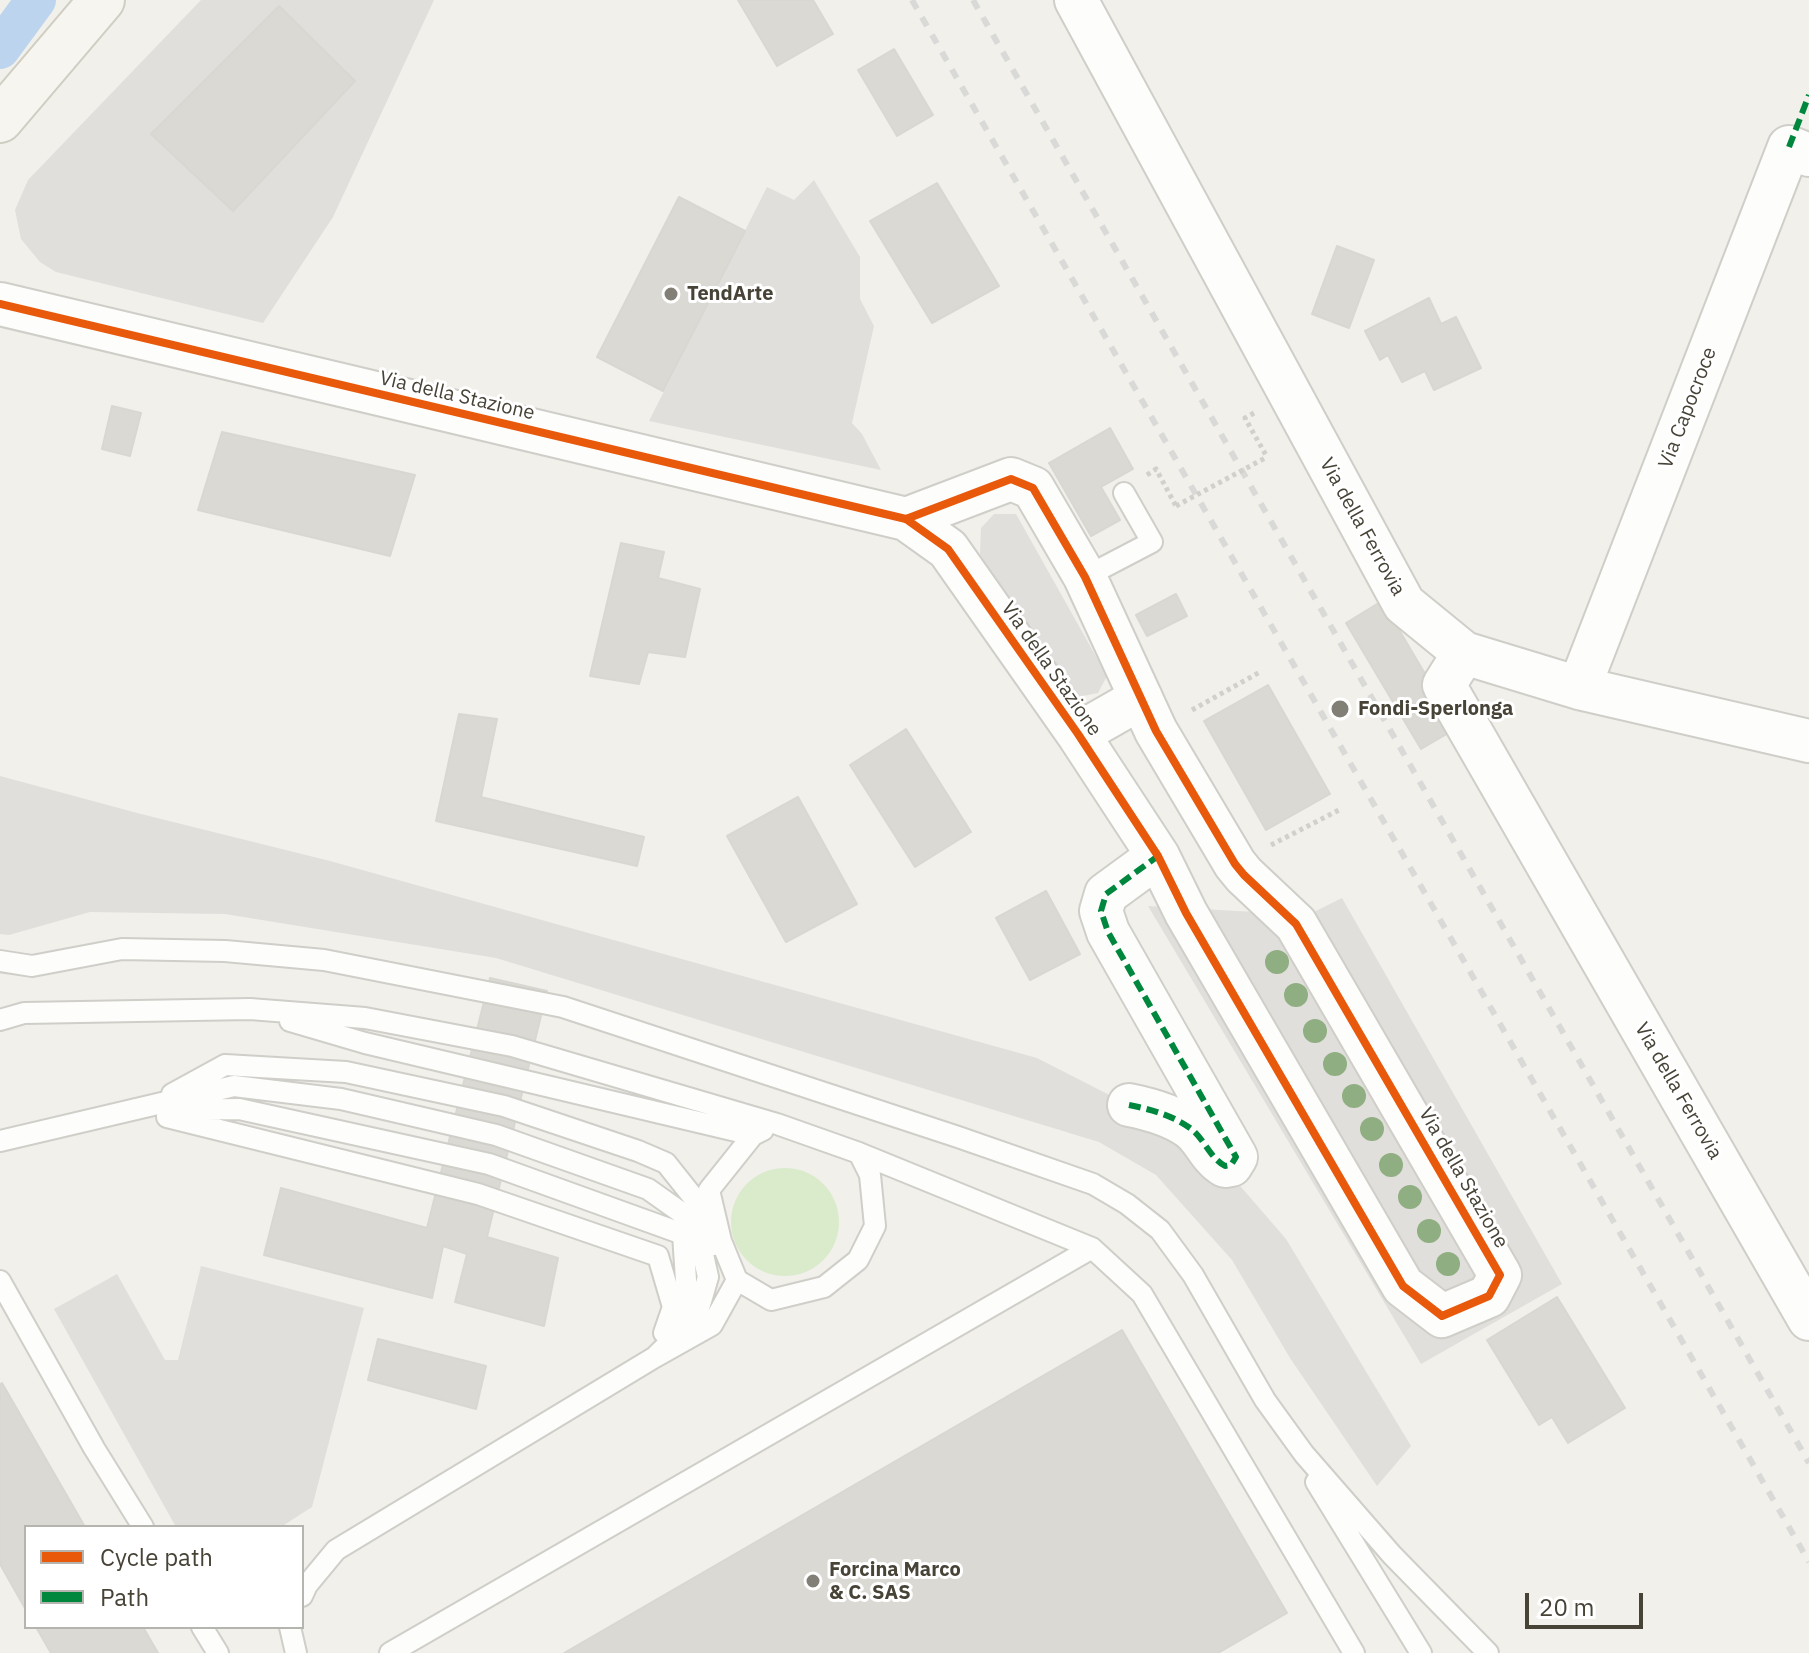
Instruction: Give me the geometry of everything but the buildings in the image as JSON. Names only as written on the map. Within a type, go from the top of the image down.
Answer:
[{"type":"street","points":[[0,120],[102,0]]},
{"type":"street","name":"Via della Ferrovia","points":[[1076,0],[1404,604],[1464,653],[1444,685],[1809,1319]]},
{"type":"street","name":"Via Capocroce","points":[[1579,688],[1789,147],[1809,155]]},
{"type":"street","name":"Via della Stazione","points":[[0,304],[906,519],[948,549],[1078,734],[1158,856],[1186,913],[1403,1286],[1442,1316],[1489,1296],[1500,1275],[1296,924],[1239,869],[1149,714],[1085,577],[1033,488],[1011,479],[906,519]]},
{"type":"street","points":[[1464,653],[1579,688],[1809,741]]},
{"type":"street","name":"Via della Stazione","points":[[1078,734],[1149,714]]},
{"type":"street","points":[[1129,1105],[1154,1110],[1191,1128],[1216,1161],[1225,1166],[1231,1165],[1236,1157],[1108,932],[1101,911],[1106,894],[1158,856]]},
{"type":"street","points":[[1186,913],[1239,869]]},
{"type":"lane","points":[[1085,577],[1152,542],[1124,493]]},
{"type":"lane","points":[[0,961],[32,966],[122,949],[225,951],[324,960],[522,998],[608,1022],[1093,1184],[1127,1204],[1160,1230],[1193,1275],[1265,1400],[1304,1454],[1392,1555],[1488,1653]]},
{"type":"lane","points":[[250,1009],[365,1043],[753,1135]]},
{"type":"lane","points":[[0,1020],[24,1013],[250,1009],[365,1018],[512,1046],[777,1124],[859,1153],[1092,1248],[1142,1294],[1354,1653]]},
{"type":"lane","points":[[140,1110],[225,1065],[346,1072],[504,1106],[666,1163],[709,1217],[718,1277],[705,1320],[655,1357]]},
{"type":"lane","points":[[0,1141],[234,1086],[341,1099],[496,1135],[648,1189],[696,1223],[708,1277],[697,1315],[655,1357]]},
{"type":"lane","points":[[140,1110],[239,1109],[489,1164],[683,1234],[688,1311],[655,1357]]},
{"type":"lane","points":[[140,1110],[478,1194],[658,1256],[673,1307],[655,1357]]},
{"type":"lane","points":[[777,1124],[753,1135],[709,1190],[721,1241],[737,1280],[771,1300],[824,1287],[858,1260],[875,1226],[870,1175],[859,1153]]},
{"type":"lane","points":[[390,1653],[1092,1248]]},
{"type":"lane","points":[[304,1592],[336,1550],[712,1325],[737,1280]]},
{"type":"lane","points":[[0,1281],[94,1448],[142,1525]]},
{"type":"lane","points":[[1304,1454],[1314,1479],[1421,1653]]},
{"type":"lane","points":[[203,1629],[218,1653]]},
{"type":"lane","points":[[290,1629],[296,1653]]},
{"type":"path","points":[[1176,506],[1267,457]]},
{"type":"path","points":[[1149,714],[1260,672]]},
{"type":"path","points":[[1239,869],[1339,810]]},
{"type":"green space","points":[[785,1168],[806,1172],[823,1184],[835,1201],[839,1222],[835,1243],[823,1260],[806,1272],[785,1276],[764,1272],[747,1260],[735,1243],[731,1222],[735,1201],[747,1184],[764,1172]]},
{"type":"shaded area","points":[[201,0],[434,0],[333,217],[263,323],[56,272],[40,262],[21,239],[15,210],[28,180]]},
{"type":"shaded area","points":[[814,180],[860,257],[860,299],[874,326],[852,423],[862,434],[881,470],[649,421],[767,187],[794,200]]},
{"type":"shaded area","points":[[994,514],[1016,514],[1107,676],[1098,693],[1077,697],[1059,686],[980,554],[981,528]]},
{"type":"shaded area","points":[[0,776],[330,861],[1037,1058],[1129,1105],[1216,1158],[1286,1239],[1411,1446],[1377,1486],[1290,1358],[1232,1260],[1156,1175],[1099,1142],[496,958],[225,914],[90,912],[9,935],[0,934]]},
{"type":"shaded area","points":[[1342,898],[1562,1284],[1421,1364],[1148,906],[1308,915]]},
{"type":"shaded area","points":[[201,1266],[364,1308],[312,1507],[284,1525],[175,1525],[54,1309],[117,1274],[165,1360],[178,1360]]},
{"type":"waterway","points":[[0,49],[36,0]]},
{"type":"railway","points":[[912,0],[1809,1562]]},
{"type":"railway","points":[[973,0],[1809,1463]]},
{"type":"marked path","points":[[1789,147],[1809,95]]},
{"type":"marked path","points":[[1129,1105],[1183,1123],[1225,1166],[1231,1165],[1236,1157],[1108,932],[1101,911],[1106,894],[1158,856]]},
{"type":"cycle path","points":[[0,304],[906,519],[948,549],[1078,734],[1158,856],[1186,913],[1403,1286],[1442,1316],[1489,1296],[1500,1275],[1296,924],[1235,864],[1156,731],[1085,577],[1033,488],[1011,479],[906,519]]},
{"type":"place","name":"TendArte","points":[[671,294]]},
{"type":"place","name":"Fondi-Sperlonga","points":[[1340,709]]},
{"type":"place","name":"Forcina Marco & C. SAS","points":[[813,1581]]}]
